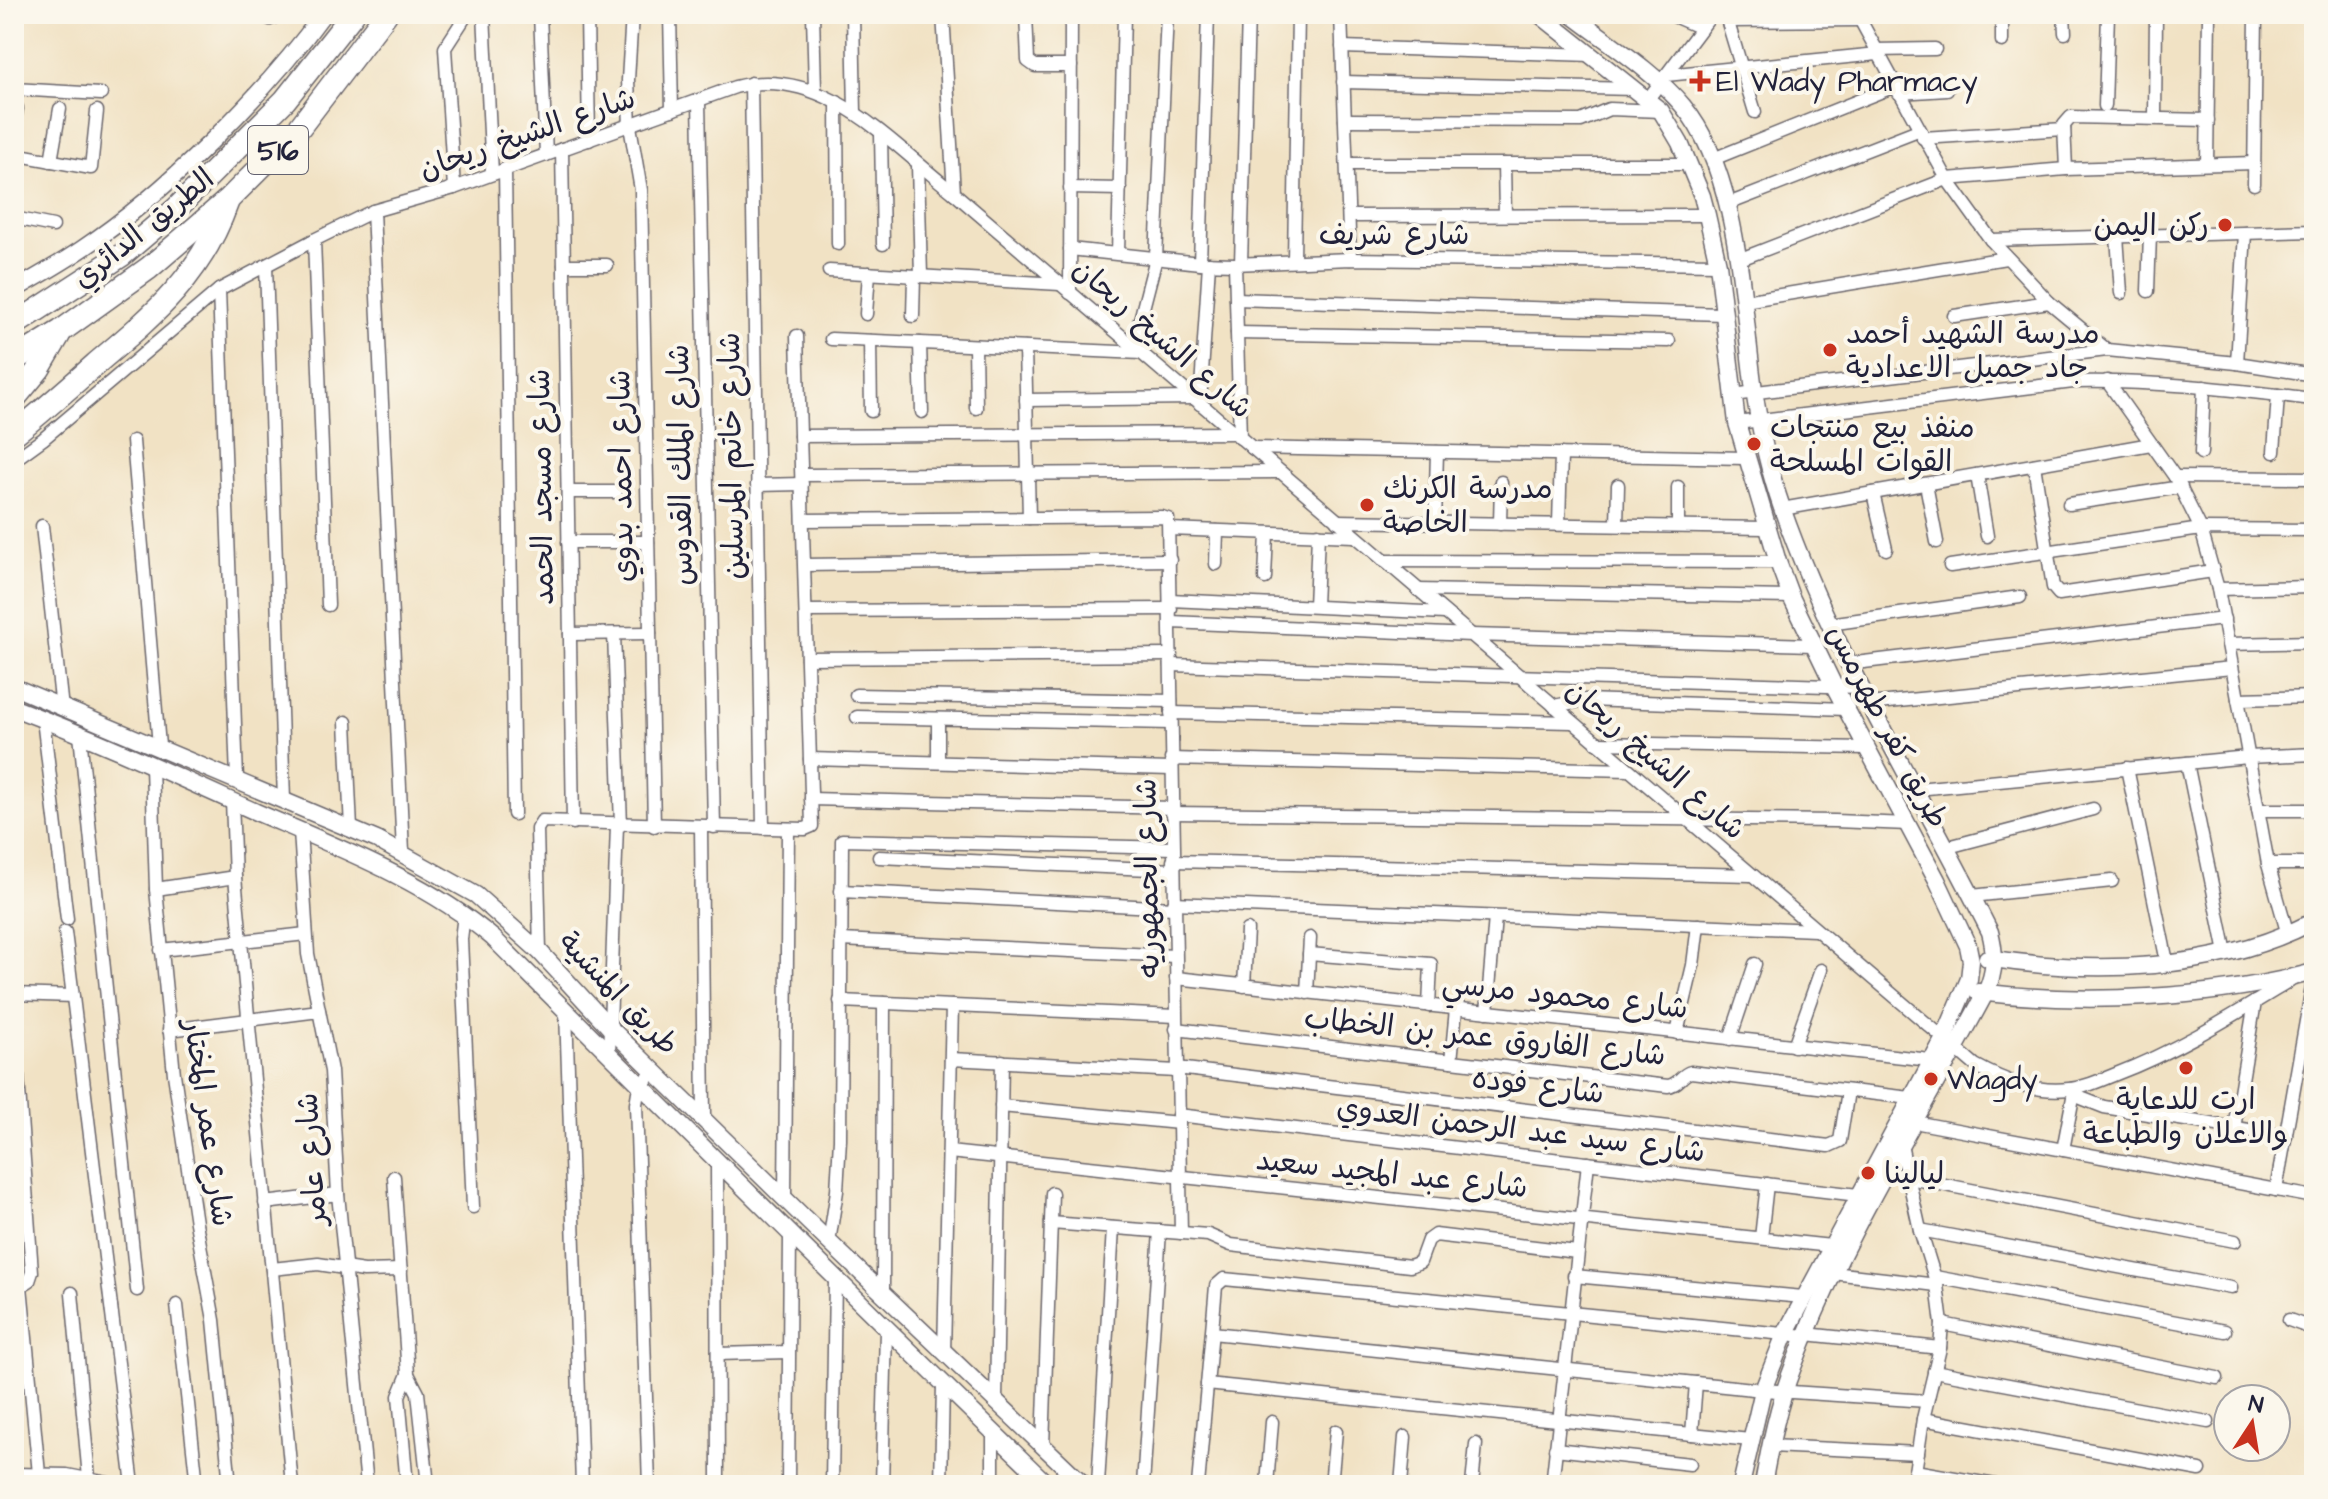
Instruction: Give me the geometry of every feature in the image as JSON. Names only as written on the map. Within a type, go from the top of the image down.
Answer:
[{"type":"highway","name":"الطريق الدائري","points":[[14,325],[122,255],[176,209],[271,115],[353,14]]},
{"type":"highway","name":"الطريق الدائري","points":[[14,360],[61,331],[149,268],[229,199],[296,132],[386,14]]},
{"type":"highway","points":[[14,434],[177,291],[208,247],[229,199]]},
{"type":"highway","points":[[14,399],[39,369],[61,331]]},
{"type":"street","points":[[261,14],[273,19],[282,14]]},
{"type":"street","points":[[14,290],[83,249],[192,158],[289,55],[323,14]]},
{"type":"street","points":[[454,188],[445,48],[467,14]]},
{"type":"street","points":[[484,14],[492,173]]},
{"type":"street","points":[[540,14],[546,155]]},
{"type":"street","points":[[587,14],[589,140]]},
{"type":"street","name":"شارع احمد بدوي","points":[[632,14],[628,62],[630,126],[641,190],[654,826]]},
{"type":"street","points":[[670,14],[672,110]]},
{"type":"street","points":[[813,14],[815,90]]},
{"type":"street","points":[[853,14],[855,113]]},
{"type":"street","points":[[943,14],[954,193]]},
{"type":"street","points":[[1026,14],[1028,61],[1035,66],[1071,66]]},
{"type":"street","points":[[829,271],[1065,288],[1070,249],[1071,14]]},
{"type":"street","points":[[1118,253],[1124,14]]},
{"type":"street","points":[[831,339],[1137,350],[1156,258],[1167,14]]},
{"type":"street","points":[[1026,400],[1197,401],[1204,263],[1208,14]]},
{"type":"street","points":[[800,436],[1237,435],[1236,299],[1248,14]]},
{"type":"street","points":[[1294,260],[1298,14]]},
{"type":"street","points":[[1316,14],[1341,16],[1350,259]]},
{"type":"street","name":"طريق كفر طهرمس","points":[[1539,14],[1661,111],[1702,196],[1718,264],[1737,423],[1765,528],[1813,645],[1908,824],[1968,946],[1971,970],[1945,1053]]},
{"type":"street","name":"طريق كفر طهرمس","points":[[1571,14],[1663,79],[1694,121],[1713,159],[1728,204],[1744,301],[1754,392],[1782,509],[1847,664],[1948,847],[1990,932],[1994,959],[1986,992],[1858,1195],[1785,1334],[1763,1390],[1741,1485]]},
{"type":"street","points":[[1669,14],[1701,28]]},
{"type":"street","points":[[1343,82],[1641,94],[1663,79],[1712,14]]},
{"type":"street","points":[[2002,14],[2002,41]]},
{"type":"street","points":[[2064,14],[2065,33]]},
{"type":"street","points":[[2105,106],[2108,14]]},
{"type":"street","points":[[2155,118],[2156,14]]},
{"type":"street","points":[[2207,164],[2209,14]]},
{"type":"street","points":[[2254,184],[2256,14]]},
{"type":"street","points":[[1755,112],[1727,17],[1858,17],[1947,179],[1991,240],[2049,302],[2107,350]]},
{"type":"street","points":[[1342,47],[1591,55]]},
{"type":"street","points":[[1663,79],[1876,52],[1935,49]]},
{"type":"street","name":"شارع الشيخ ريحان","points":[[14,460],[219,290],[373,211],[454,188],[751,83],[793,85],[815,90],[855,113],[954,193],[1815,930],[1945,1053],[2009,1082],[2046,1090],[2073,1091]]},
{"type":"street","name":"شارع خاتم المرسلين","points":[[751,83],[763,828]]},
{"type":"street","points":[[14,89],[101,94]]},
{"type":"street","points":[[1713,159],[1897,90],[1947,90]]},
{"type":"street","name":"شارع الملك القدوس","points":[[699,101],[708,827],[704,1118]]},
{"type":"street","points":[[837,102],[838,244]]},
{"type":"street","points":[[14,124],[17,108]]},
{"type":"street","points":[[51,161],[60,109]]},
{"type":"street","points":[[1345,120],[1581,121],[1609,109],[1661,111]]},
{"type":"street","points":[[14,154],[91,168],[97,111]]},
{"type":"street","points":[[2066,169],[2064,129],[2065,121],[2071,117],[2208,120]]},
{"type":"street","points":[[1728,204],[1921,134],[2064,129]]},
{"type":"street","points":[[881,134],[883,244]]},
{"type":"street","name":"شارع مسجد الحمد","points":[[562,149],[573,823]]},
{"type":"street","points":[[1738,260],[1947,179],[2066,169],[2254,163]]},
{"type":"street","points":[[1347,164],[1688,164]]},
{"type":"street","points":[[1504,164],[1505,215]]},
{"type":"street","points":[[913,316],[918,276],[918,165]]},
{"type":"street","points":[[505,169],[514,814]]},
{"type":"street","points":[[1070,188],[1120,189]]},
{"type":"street","points":[[373,211],[403,852]]},
{"type":"street","points":[[1349,216],[1707,215]]},
{"type":"street","points":[[14,218],[53,226]]},
{"type":"street","points":[[1991,240],[2314,231]]},
{"type":"street","points":[[2237,363],[2245,233]]},
{"type":"street","points":[[2148,291],[2150,235]]},
{"type":"street","points":[[2117,236],[2121,293]]},
{"type":"street","points":[[314,240],[328,605]]},
{"type":"street","name":"شارع شريف","points":[[1070,249],[1238,264],[1350,259],[1718,264]]},
{"type":"street","points":[[1744,301],[2006,258]]},
{"type":"street","points":[[564,265],[607,265]]},
{"type":"street","points":[[266,266],[284,800]]},
{"type":"street","points":[[866,314],[869,273]]},
{"type":"street","points":[[219,290],[237,779]]},
{"type":"street","points":[[1236,299],[1722,314]]},
{"type":"street","points":[[1954,316],[2049,302]]},
{"type":"street","points":[[1237,333],[1669,341]]},
{"type":"street","points":[[540,952],[537,829],[542,821],[788,829],[808,829],[812,823],[797,336]]},
{"type":"street","points":[[870,341],[871,411]]},
{"type":"street","points":[[920,343],[922,412]]},
{"type":"street","points":[[975,346],[976,408]]},
{"type":"street","points":[[1025,348],[1029,518]]},
{"type":"street","points":[[1732,395],[2107,350],[2237,363],[2314,375]]},
{"type":"street","points":[[2107,381],[2178,482],[2201,529],[2218,589],[2268,864],[2288,935]]},
{"type":"street","points":[[1737,423],[2027,387],[2107,381],[2204,387],[2314,399]]},
{"type":"street","points":[[2201,453],[2204,387]]},
{"type":"street","points":[[2274,452],[2278,395]]},
{"type":"street","points":[[133,441],[159,746]]},
{"type":"street","points":[[1782,509],[2151,444]]},
{"type":"street","points":[[1252,448],[1745,458]]},
{"type":"street","points":[[1435,523],[1437,452]]},
{"type":"street","points":[[1559,524],[1561,454]]},
{"type":"street","points":[[2034,465],[2053,587],[2059,594],[2213,571]]},
{"type":"street","points":[[757,485],[802,480],[1028,474],[1280,472]]},
{"type":"street","points":[[1977,475],[1987,536]]},
{"type":"street","points":[[2069,504],[2178,482],[2314,478]]},
{"type":"street","points":[[1500,524],[1501,482]]},
{"type":"street","points":[[1926,484],[1937,542]]},
{"type":"street","points":[[1617,525],[1618,485]]},
{"type":"street","points":[[1678,487],[1678,526]]},
{"type":"street","points":[[568,492],[616,492]]},
{"type":"street","points":[[1873,493],[1886,549]]},
{"type":"street","points":[[803,520],[1164,517],[1169,526],[1217,531],[1355,536]]},
{"type":"street","points":[[1337,521],[1765,528]]},
{"type":"street","points":[[42,526],[62,709]]},
{"type":"street","name":"شارع الجمهوريه","points":[[1169,526],[1181,1233]]},
{"type":"street","points":[[1950,566],[2201,529],[2314,530]]},
{"type":"street","points":[[1216,564],[1217,531]]},
{"type":"street","points":[[1265,578],[1267,533]]},
{"type":"street","points":[[1315,606],[1318,534]]},
{"type":"street","points":[[568,542],[648,542]]},
{"type":"street","points":[[805,565],[1170,560]]},
{"type":"street","points":[[1384,561],[1778,562]]},
{"type":"street","points":[[2218,589],[2314,587]]},
{"type":"street","points":[[1418,590],[1791,597]]},
{"type":"street","points":[[1829,624],[2020,597]]},
{"type":"street","points":[[806,611],[1171,610],[1315,606],[1445,613]]},
{"type":"street","points":[[1171,610],[1471,635],[1813,645]]},
{"type":"street","points":[[1847,664],[2224,619]]},
{"type":"street","points":[[570,634],[650,633]]},
{"type":"street","points":[[609,1055],[619,825],[614,634]]},
{"type":"street","points":[[2228,644],[2314,642]]},
{"type":"street","points":[[807,658],[1171,660],[1859,687]]},
{"type":"street","points":[[1868,704],[2232,668]]},
{"type":"street","name":"طريق المنشية","points":[[15,682],[62,709],[159,746],[403,852],[476,895],[540,952],[611,1029],[1084,1485]]},
{"type":"street","points":[[856,695],[1171,713],[1572,722]]},
{"type":"street","points":[[2238,699],[2314,697]]},
{"type":"street","points":[[1554,706],[1585,700],[1846,709]]},
{"type":"street","name":"طريق المنشية","points":[[14,708],[300,831],[428,892],[464,915],[493,938],[886,1330],[1048,1485]]},
{"type":"street","points":[[857,717],[938,719],[1171,713]]},
{"type":"street","points":[[43,719],[73,996],[133,1485]]},
{"type":"street","points":[[938,719],[938,762]]},
{"type":"street","points":[[346,722],[351,829]]},
{"type":"street","points":[[80,735],[137,1290]]},
{"type":"street","points":[[1597,743],[1867,748]]},
{"type":"street","points":[[1917,789],[2248,757],[2314,754]]},
{"type":"street","points":[[810,759],[1629,770]]},
{"type":"street","points":[[2187,763],[2226,953]]},
{"type":"street","name":"شارع عمر المختار","points":[[152,767],[156,889],[169,1030],[196,1223],[214,1320],[230,1485]]},
{"type":"street","points":[[2127,768],[2167,962]]},
{"type":"street","points":[[811,799],[1172,810],[1908,824]]},
{"type":"street","points":[[232,801],[235,877],[292,1485]]},
{"type":"street","points":[[1948,847],[2093,809]]},
{"type":"street","points":[[2258,810],[2314,810]]},
{"type":"street","points":[[785,1199],[788,829]]},
{"type":"street","name":"شارع عامر","points":[[300,831],[306,934],[331,1071],[338,1194],[367,1485]]},
{"type":"street","points":[[829,1242],[839,1165],[841,842],[847,839],[1173,860]]},
{"type":"street","points":[[879,857],[1173,860],[1751,875]]},
{"type":"street","points":[[2268,864],[2314,864]]},
{"type":"street","points":[[156,889],[235,877]]},
{"type":"street","points":[[1972,896],[2112,881]]},
{"type":"street","points":[[841,891],[1815,930]]},
{"type":"street","points":[[473,1207],[461,939],[464,915],[476,895]]},
{"type":"street","points":[[1487,1012],[1495,917]]},
{"type":"street","points":[[1970,955],[2098,966],[2167,962],[2226,953],[2288,935],[2314,921]]},
{"type":"street","points":[[1677,1033],[1693,965],[1698,925]]},
{"type":"street","points":[[1244,986],[1247,930]]},
{"type":"street","points":[[161,950],[306,934]]},
{"type":"street","points":[[1307,993],[1310,938]]},
{"type":"street","points":[[841,940],[1175,956]]},
{"type":"street","points":[[1309,954],[1431,964],[1429,1006]]},
{"type":"street","points":[[1730,1039],[1755,964]]},
{"type":"street","points":[[1794,1046],[1821,970]]},
{"type":"street","points":[[1964,990],[2093,997],[2204,993],[2309,974]]},
{"type":"street","points":[[2073,1091],[2157,1057],[2309,974]]},
{"type":"street","points":[[2276,1190],[2309,974]]},
{"type":"street","name":"شارع محمود مرسي","points":[[1176,978],[1794,1046],[1945,1053]]},
{"type":"street","points":[[14,994],[73,996]]},
{"type":"street","name":"شارع الفاروق عمر بن الخطاب","points":[[840,1001],[1176,1023],[1451,1061],[1668,1086],[1676,1084],[1691,1072],[1920,1099]]},
{"type":"street","points":[[2234,1128],[2255,1002]]},
{"type":"street","points":[[883,1294],[884,1003]]},
{"type":"street","points":[[944,1353],[952,1006]]},
{"type":"street","points":[[1451,1061],[1456,1009]]},
{"type":"street","points":[[169,1030],[319,1011]]},
{"type":"street","points":[[566,1011],[582,1485]]},
{"type":"street","points":[[14,1020],[32,1272],[29,1281],[18,1286],[39,1474]]},
{"type":"street","points":[[951,1059],[1177,1070]]},
{"type":"street","points":[[996,1401],[1002,1061]]},
{"type":"street","points":[[649,1485],[636,1104],[638,1092],[653,1070]]},
{"type":"street","name":"شارع فوده","points":[[1177,1070],[1833,1147],[1840,1141],[1848,1091]]},
{"type":"street","points":[[2073,1091],[2092,1104],[2104,1107],[2286,1136]]},
{"type":"street","points":[[2063,1150],[2073,1091]]},
{"type":"street","name":"طريق كفر طهرمس","points":[[1763,1485],[1784,1392],[1805,1335],[1833,1273],[1914,1122],[1920,1099]]},
{"type":"street","name":"شارع سيد عبد الرحمن العدوي","points":[[1001,1106],[1178,1119],[1858,1195]]},
{"type":"street","points":[[1914,1122],[2314,1197]]},
{"type":"street","points":[[1901,1145],[1920,1230],[1936,1281],[1942,1324],[1913,1485]]},
{"type":"street","name":"شارع عبد المجيد سعيد","points":[[949,1152],[1831,1246]]},
{"type":"street","points":[[717,1159],[718,1485]]},
{"type":"street","points":[[1552,1485],[1588,1163]]},
{"type":"street","points":[[394,1177],[408,1374],[418,1393],[428,1485]]},
{"type":"street","points":[[1909,1178],[2235,1241]]},
{"type":"street","points":[[1761,1238],[1767,1184]]},
{"type":"street","points":[[1043,1447],[1052,1193]]},
{"type":"street","points":[[265,1203],[338,1194]]},
{"type":"street","points":[[1051,1223],[1208,1235],[1231,1245],[1410,1266],[1420,1262],[1428,1240],[1435,1235],[1577,1252]]},
{"type":"street","points":[[1098,1485],[1113,1228]]},
{"type":"street","points":[[1920,1230],[2231,1288]]},
{"type":"street","points":[[1143,1485],[1160,1231]]},
{"type":"street","points":[[788,1485],[790,1234]]},
{"type":"street","points":[[272,1269],[318,1264],[373,1272],[401,1270]]},
{"type":"street","points":[[1833,1273],[1936,1281],[2225,1331]]},
{"type":"street","points":[[1574,1276],[1803,1297]]},
{"type":"street","points":[[832,1485],[835,1278]]},
{"type":"street","points":[[1198,1485],[1216,1286],[1221,1280],[1940,1348]]},
{"type":"street","points":[[72,1293],[89,1478]]},
{"type":"street","points":[[177,1305],[197,1485]]},
{"type":"street","points":[[2289,1320],[2314,1329]]},
{"type":"street","points":[[1942,1324],[2217,1378]]},
{"type":"street","points":[[882,1485],[886,1330]]},
{"type":"street","points":[[1212,1333],[1784,1392],[1927,1401]]},
{"type":"street","points":[[718,1354],[788,1352]]},
{"type":"street","points":[[1934,1371],[2208,1422]]},
{"type":"street","points":[[407,1485],[399,1396],[408,1374]]},
{"type":"street","points":[[941,1485],[943,1383]]},
{"type":"street","points":[[1692,1434],[1696,1383]]},
{"type":"street","points":[[1207,1384],[1750,1440]]},
{"type":"street","points":[[1923,1419],[2200,1470]]},
{"type":"street","points":[[1267,1485],[1272,1422]]},
{"type":"street","points":[[1331,1485],[1336,1431]]},
{"type":"street","points":[[993,1432],[993,1485]]},
{"type":"street","points":[[1401,1485],[1405,1437]]},
{"type":"street","points":[[1472,1485],[1476,1444]]},
{"type":"street","points":[[1770,1446],[1918,1453]]},
{"type":"street","points":[[1555,1449],[1690,1464]]},
{"type":"street","points":[[1915,1471],[1995,1485]]},
{"type":"street","points":[[14,1474],[39,1474],[68,1480],[89,1478],[118,1485]]},
{"type":"place","name":"El Wady Pharmacy","points":[[1700,81]]},
{"type":"place","name":"ركن اليمن","points":[[2225,225]]},
{"type":"place","name":"مدرسة الشهيد أحمد جاد جميل الاعدادية","points":[[1830,350]]},
{"type":"place","name":"منفذ بيع منتجات القوات المسلحة","points":[[1754,444]]},
{"type":"place","name":"مدرسة الكرنك الخاصة","points":[[1367,505]]},
{"type":"place","name":"ارت للدعاية والاعلان والطباعة","points":[[2186,1068]]},
{"type":"place","name":"Wagdy","points":[[1931,1079]]},
{"type":"place","name":"ليالينا","points":[[1868,1173]]}]
